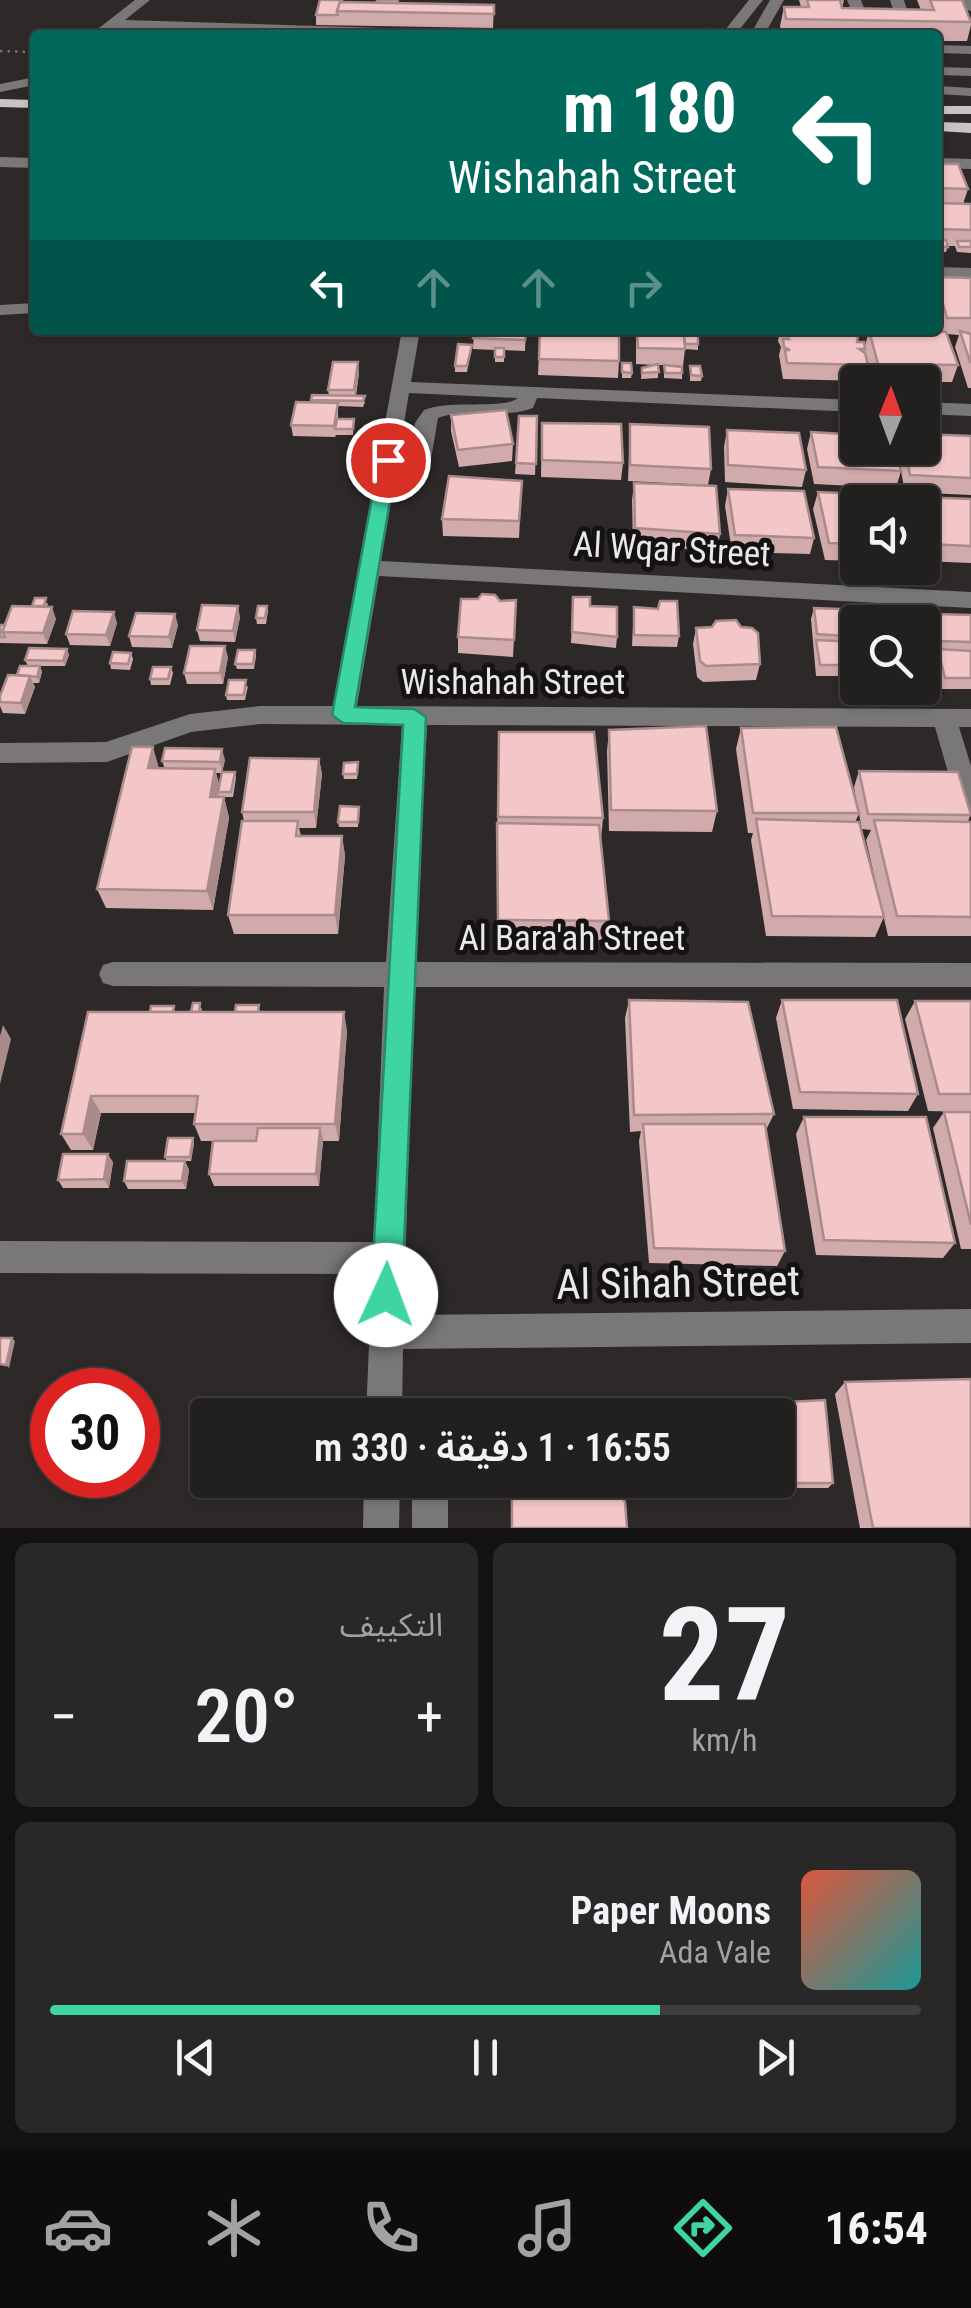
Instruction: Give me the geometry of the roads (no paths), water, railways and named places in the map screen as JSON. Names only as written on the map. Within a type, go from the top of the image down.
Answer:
[{"type":"main road","points":[[0,88],[30,85]]},
{"type":"main road","points":[[0,104],[30,104]]},
{"type":"main road","points":[[942,128],[971,128]]},
{"type":"street","points":[[115,25],[143,0]]},
{"type":"street","points":[[732,30],[756,0]]},
{"type":"street","points":[[760,30],[777,0]]},
{"type":"street","points":[[854,0],[860,22],[896,26],[904,23],[897,0]]},
{"type":"street","points":[[115,25],[298,30]]},
{"type":"street","points":[[942,50],[971,50]]},
{"type":"street","points":[[942,71],[971,72]]},
{"type":"street","points":[[942,90],[971,92]]},
{"type":"street","points":[[0,162],[30,163]]},
{"type":"street","points":[[942,162],[971,164]]},
{"type":"street","points":[[942,272],[971,273]]},
{"type":"street","points":[[0,310],[30,308]]},
{"type":"street","points":[[343,715],[410,335]]},
{"type":"street","points":[[400,387],[840,405]]},
{"type":"street","points":[[420,465],[430,414],[450,408],[516,409],[526,404],[529,392]]},
{"type":"street","points":[[940,409],[971,410]]},
{"type":"street","name":"Al Wqar Street","points":[[370,568],[971,600]]},
{"type":"street","points":[[384,1398],[399,975],[414,717]]},
{"type":"street","name":"Wishahah Street","points":[[0,754],[107,752],[190,723],[225,718],[971,718]]},
{"type":"street","points":[[944,718],[971,807]]},
{"type":"street","name":"Al Bara'ah Street","points":[[112,974],[971,975]]},
{"type":"street","points":[[0,1257],[387,1258]]},
{"type":"street","name":"Al Sihah Street","points":[[386,1332],[971,1326]]},
{"type":"street","points":[[381,1528],[382,1498]]},
{"type":"street","points":[[430,1498],[430,1528]]}]
